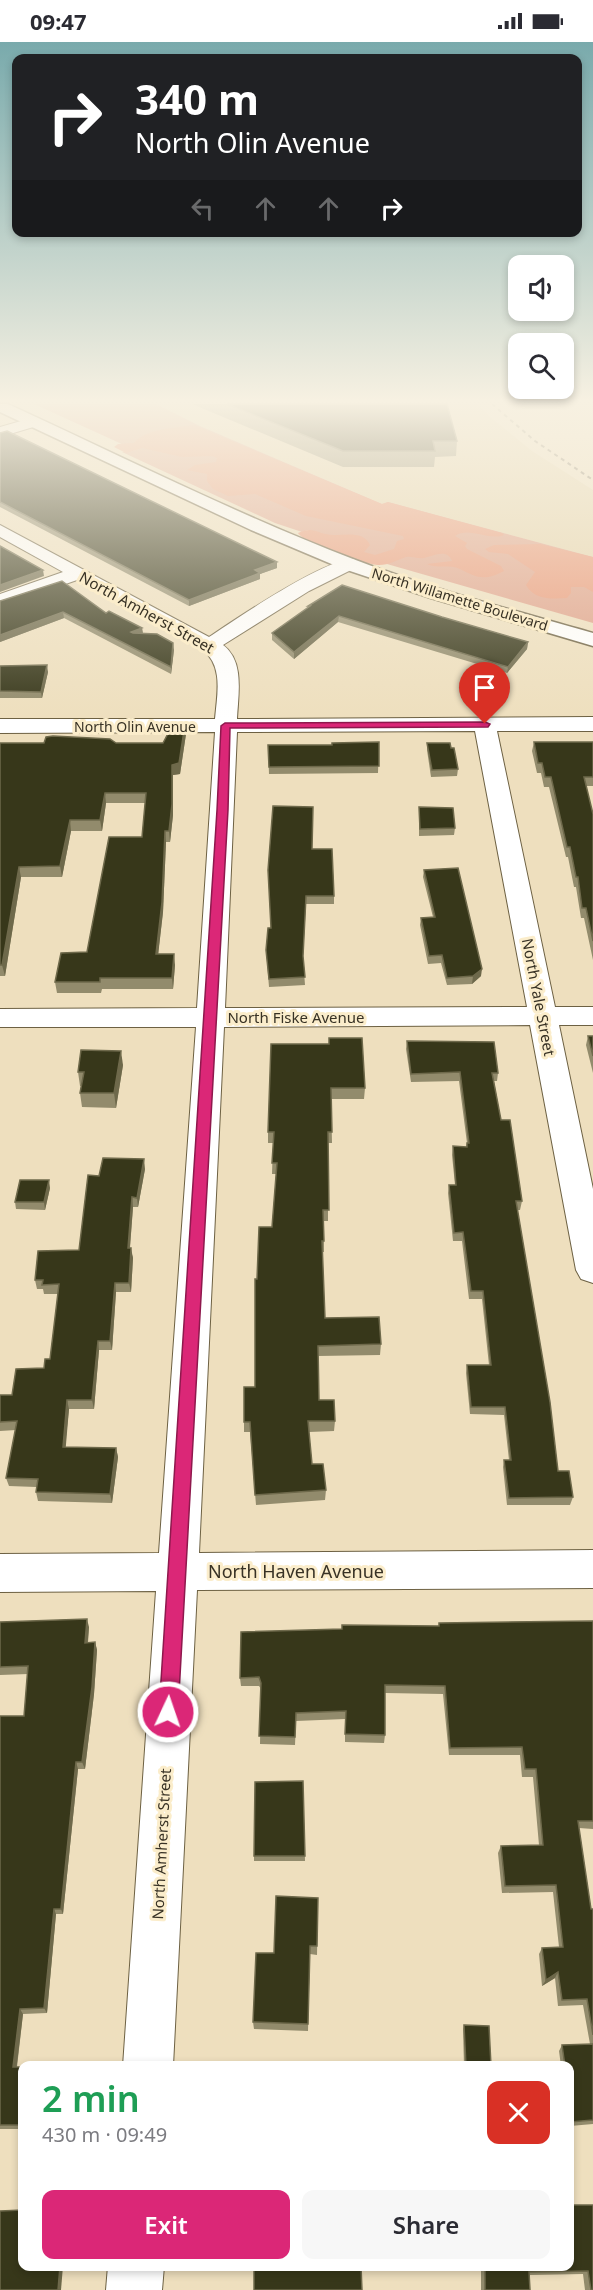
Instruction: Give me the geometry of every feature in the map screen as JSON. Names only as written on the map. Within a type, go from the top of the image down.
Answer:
[{"type":"main road","name":"North Willamette Boulevard","points":[[221,509],[348,564],[438,594],[593,640]]},
{"type":"street","name":"North Amherst Street","points":[[0,530],[209,645],[220,653],[228,671],[210,1017],[148,2061]]},
{"type":"street","points":[[209,645],[302,587],[348,564]]},
{"type":"street","points":[[0,601],[78,573]]},
{"type":"street","name":"North Yale Street","points":[[485,724],[593,1270]]},
{"type":"street","name":"North Olin Avenue","points":[[0,726],[593,724]]},
{"type":"street","name":"North Fiske Avenue","points":[[0,1018],[593,1016]]},
{"type":"street","name":"North Haven Avenue","points":[[0,1573],[593,1569]]},
{"type":"street","points":[[134,2290],[136,2271]]},
{"type":"shaded area","points":[[245,509],[414,509],[593,557],[593,623],[373,560],[308,530],[302,532]]},
{"type":"shaded area","points":[[290,509],[413,509],[502,533],[504,535],[492,536],[466,532],[455,536],[467,543],[465,546],[467,549],[501,566],[504,571],[492,576],[481,577],[456,568],[427,564],[452,561],[450,557],[443,554],[422,558],[406,557],[379,565],[349,558],[322,548],[298,533],[309,530],[332,535],[356,535],[362,537],[370,545],[364,552],[375,555],[394,549],[397,541],[404,539],[403,536],[306,516]]},
{"type":"shaded area","points":[[414,509],[593,509],[593,557]]},
{"type":"shaded area","points":[[540,544],[593,557],[593,592],[584,587],[571,587],[571,593],[567,598],[539,596],[529,590],[526,585],[535,572],[508,554],[489,552],[485,549],[494,545]]},
{"type":"building","points":[[13,509],[168,509],[277,562],[255,570],[260,573],[189,600]]},
{"type":"building","points":[[0,546],[43,570],[0,585]]},
{"type":"building","points":[[62,581],[106,613],[109,611],[142,628],[131,632],[157,634],[173,643],[171,667],[63,612],[0,635],[0,601]]},
{"type":"building","points":[[342,585],[528,642],[508,667],[339,616],[294,652],[272,633],[310,606],[308,606]]},
{"type":"building","points":[[47,665],[41,692],[0,691],[0,666]]},
{"type":"building","points":[[173,724],[185,724],[179,763],[172,765],[172,804],[169,831],[165,831],[162,902],[156,954],[174,954],[172,978],[100,978],[100,982],[55,982],[61,953],[87,952],[109,837],[142,837],[146,793],[105,793],[100,820],[70,820],[60,866],[19,867],[2,965],[0,965],[0,743],[44,743],[46,737],[53,736],[110,739],[116,743],[163,743]]},
{"type":"building","points":[[379,742],[379,766],[269,767],[268,745]]},
{"type":"building","points":[[534,742],[593,742],[593,777],[584,777],[593,814],[593,941],[586,908],[582,908],[578,877],[576,877],[570,847],[567,847],[551,777],[545,777],[542,763],[538,763]]},
{"type":"building","points":[[427,743],[450,743],[451,748],[454,748],[458,769],[432,770]]},
{"type":"building","points":[[273,806],[313,807],[312,849],[332,849],[334,896],[306,896],[303,956],[305,977],[269,979],[266,950],[268,928],[271,928],[268,870]]},
{"type":"building","points":[[419,807],[453,808],[455,828],[420,829]]},
{"type":"building","points":[[458,868],[482,969],[473,976],[447,978],[442,955],[429,956],[421,918],[435,917],[424,870]]},
{"type":"building","points":[[588,1036],[593,1036],[593,1056]]},
{"type":"building","points":[[329,1038],[362,1038],[365,1088],[331,1088],[332,1132],[328,1132],[329,1210],[323,1210],[324,1241],[322,1241],[325,1318],[379,1317],[381,1344],[318,1346],[319,1400],[334,1400],[335,1421],[308,1421],[312,1464],[323,1464],[326,1490],[255,1495],[250,1422],[244,1422],[244,1387],[255,1387],[255,1279],[257,1279],[259,1227],[272,1227],[277,1163],[272,1163],[274,1132],[268,1132],[271,1044],[329,1044]]},
{"type":"building","points":[[407,1041],[494,1042],[498,1073],[492,1073],[501,1120],[510,1120],[522,1201],[516,1201],[550,1402],[558,1471],[569,1471],[573,1497],[509,1498],[504,1460],[511,1460],[505,1407],[471,1407],[467,1365],[491,1365],[483,1291],[471,1291],[463,1232],[454,1233],[449,1185],[456,1185],[453,1146],[467,1147],[469,1143],[460,1072],[411,1074]]},
{"type":"building","points":[[81,1050],[121,1051],[114,1093],[80,1093],[84,1072],[78,1072]]},
{"type":"building","points":[[103,1158],[144,1159],[137,1198],[132,1197],[128,1248],[131,1248],[129,1283],[115,1283],[110,1341],[98,1341],[92,1400],[67,1400],[63,1447],[116,1448],[110,1494],[36,1492],[38,1479],[6,1478],[17,1421],[0,1422],[0,1395],[12,1395],[16,1369],[44,1368],[45,1359],[50,1359],[59,1284],[42,1285],[43,1280],[35,1280],[38,1251],[79,1250],[88,1175],[99,1176]]},
{"type":"building","points":[[20,1180],[49,1180],[44,1202],[15,1202]]},
{"type":"building","points":[[87,1619],[85,1643],[95,1642],[92,1687],[82,1762],[76,1762],[61,1909],[54,1909],[44,2008],[20,2009],[13,2067],[18,2067],[18,2125],[0,2125],[0,1716],[24,1716],[28,1666],[0,1667],[0,1622]]},
{"type":"building","points":[[593,1621],[593,1821],[578,1821],[591,1909],[593,1909],[593,2035],[587,1999],[562,2000],[558,1972],[546,1980],[542,1948],[563,1947],[556,1885],[505,1886],[501,1846],[543,1845],[536,1769],[525,1769],[522,1747],[450,1748],[445,1686],[385,1685],[385,1735],[345,1734],[346,1711],[296,1713],[295,1737],[259,1736],[261,1683],[259,1677],[240,1678],[241,1632],[342,1629],[342,1625],[439,1626],[439,1623]]},
{"type":"building","points":[[303,1781],[305,1856],[254,1856],[255,1782]]},
{"type":"building","points":[[276,1896],[318,1898],[317,1946],[310,1946],[308,2024],[253,2022],[256,1953],[274,1953]]},
{"type":"building","points":[[464,2025],[489,2026],[491,2061],[466,2061]]},
{"type":"building","points":[[593,2044],[593,2120],[574,2122],[574,2061],[564,2061],[562,2045]]},
{"type":"building","points":[[574,2205],[593,2205],[593,2290],[591,2290],[588,2271],[529,2272],[530,2290],[485,2290],[485,2271],[574,2271]]},
{"type":"building","points":[[18,2210],[18,2271],[60,2271],[58,2290],[0,2290],[0,2211]]},
{"type":"building","points":[[254,2271],[361,2271],[362,2290],[254,2290]]},
{"type":"route","points":[[168,1712],[223,810],[225,726],[485,724]]}]
